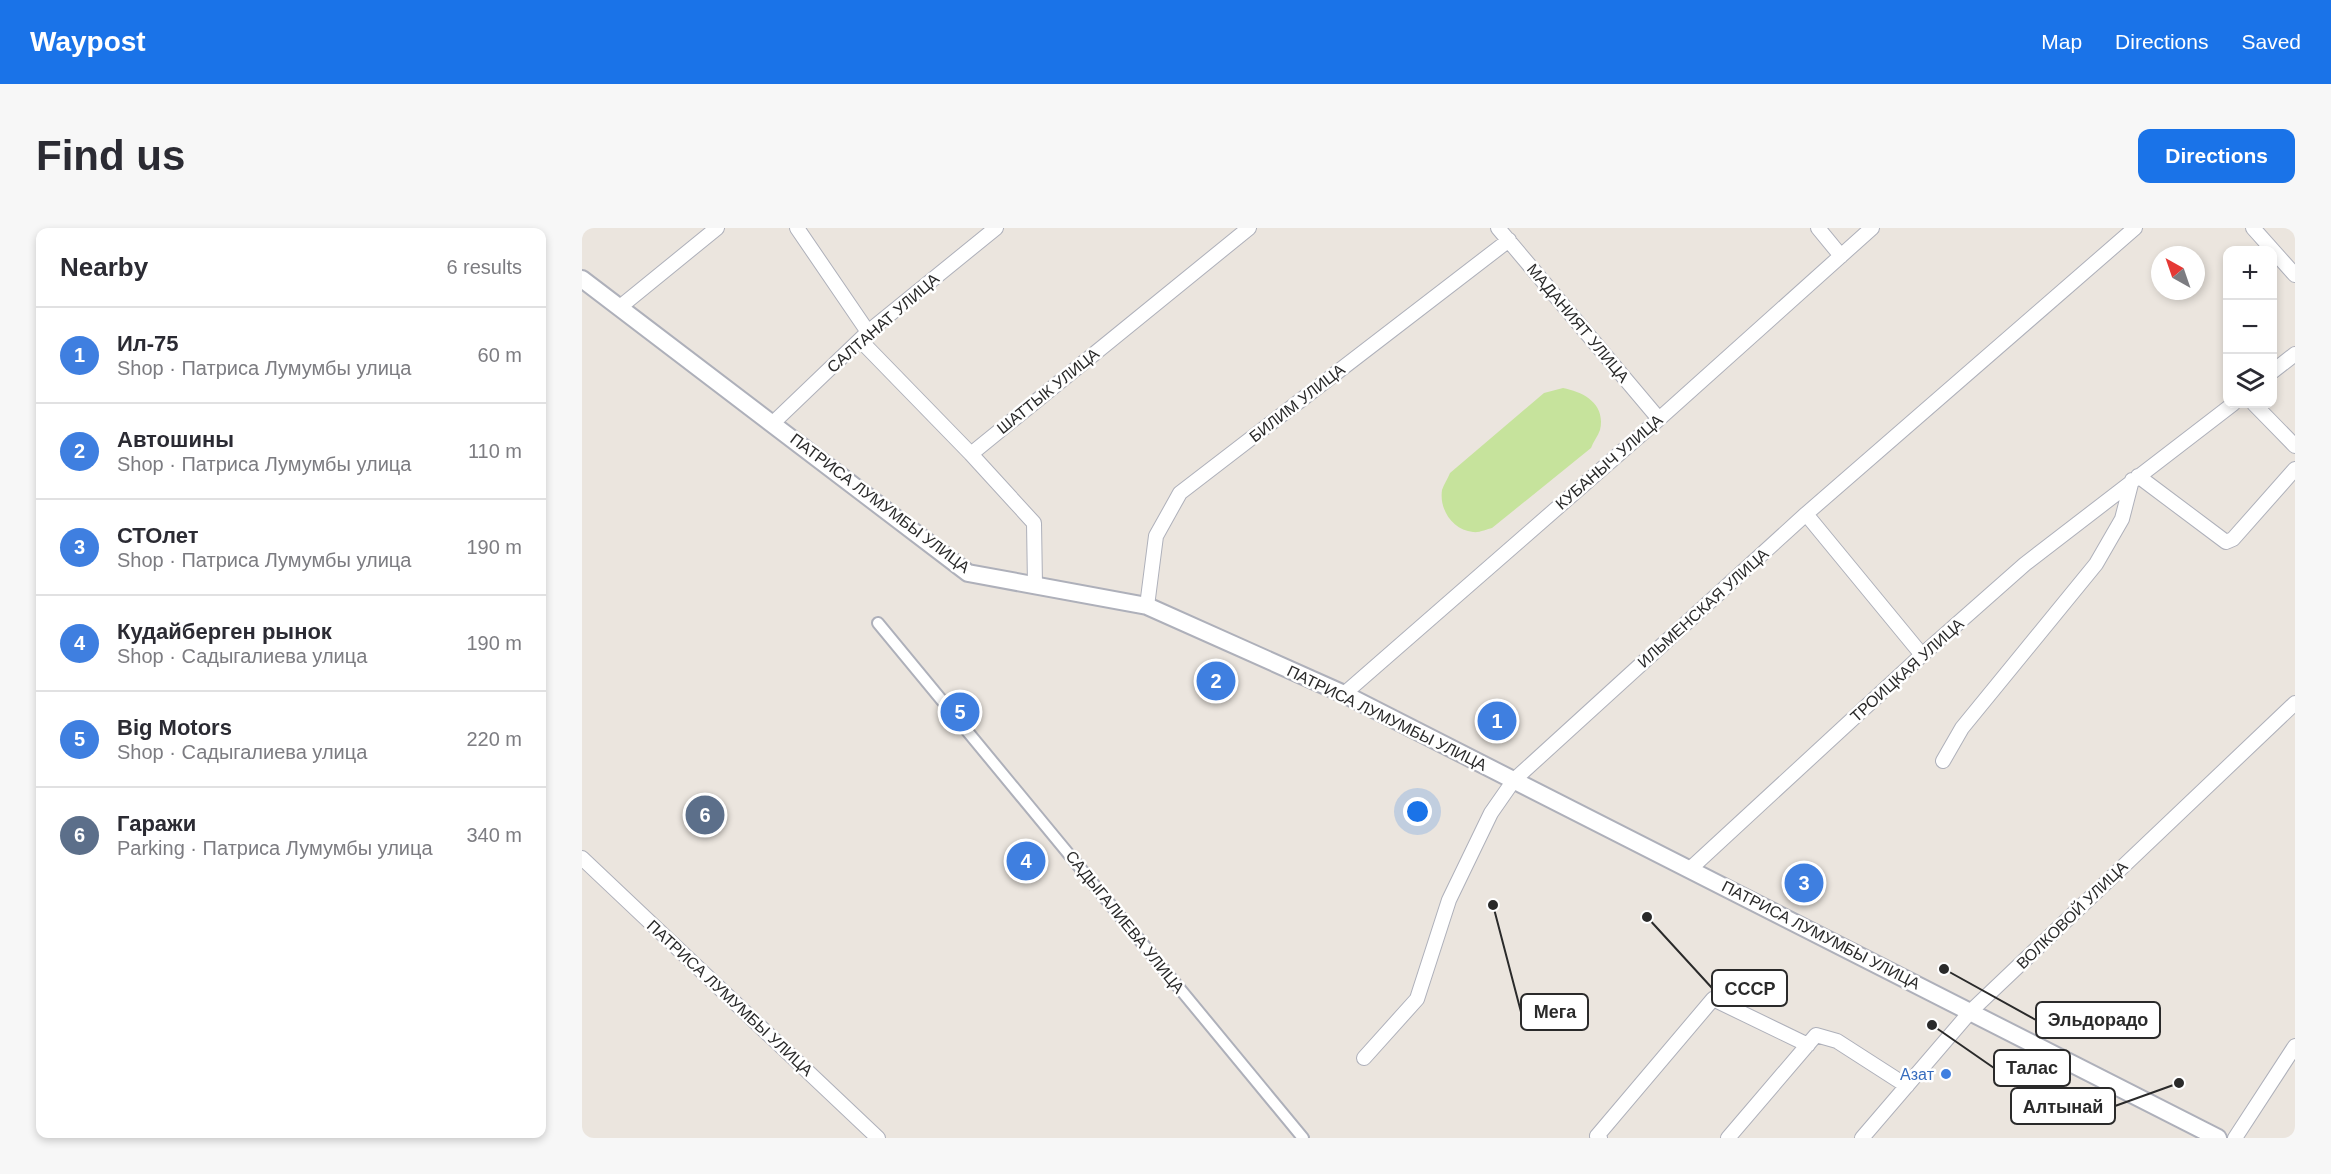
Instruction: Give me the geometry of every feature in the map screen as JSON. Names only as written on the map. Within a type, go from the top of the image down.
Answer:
[{"type":"street","points":[[620,307],[717,228]]},
{"type":"street","points":[[797,228],[864,336],[1034,523],[1035,585]]},
{"type":"street","name":"САЛТАНАТ УЛИЦА","points":[[773,423],[864,336],[996,228]]},
{"type":"street","name":"ШАТТЫК УЛИЦА","points":[[971,454],[1249,228]]},
{"type":"street","name":"МАДАНИЯТ УЛИЦА","points":[[1498,228],[1659,419]]},
{"type":"street","points":[[1818,228],[1841,256]]},
{"type":"street","name":"КУБАНЫЧ УЛИЦА","points":[[1344,694],[1659,419],[1872,228]]},
{"type":"street","name":"ИЛЬМЕНСКАЯ УЛИЦА","points":[[1364,1058],[1417,999],[1449,900],[1491,813],[1514,780],[1806,514],[2135,228]]},
{"type":"street","points":[[2253,228],[2295,275]]},
{"type":"street","name":"БИЛИМ УЛИЦА","points":[[1147,606],[1156,536],[1180,493],[1509,240]]},
{"type":"street","name":"ПАТРИСА ЛУМУМБЫ УЛИЦА","points":[[582,279],[968,573],[1147,606],[1344,694],[2218,1138]]},
{"type":"street","points":[[2277,368],[2295,354]]},
{"type":"street","name":"ТРОИЦКАЯ УЛИЦА","points":[[1690,869],[1922,655],[2025,564],[2228,408]]},
{"type":"street","points":[[2258,408],[2295,446]]},
{"type":"street","points":[[1943,761],[1962,728],[2096,564],[2122,519],[2135,478],[2226,542],[2233,540],[2295,469]]},
{"type":"street","points":[[1806,514],[1922,655]]},
{"type":"street","name":"САДЫГАЛИЕВА УЛИЦА","points":[[878,623],[1303,1138]]},
{"type":"street","name":"ВОЛКОВОЙ УЛИЦА","points":[[1866,1137],[1971,1011],[2295,703]]},
{"type":"street","name":"ПАТРИСА ЛУМУМБЫ УЛИЦА","points":[[582,858],[878,1138]]},
{"type":"street","points":[[1599,1138],[1597,1136],[1713,999],[1808,1044]]},
{"type":"street","points":[[1728,1138],[1816,1035],[1837,1041],[1907,1086]]},
{"type":"street","points":[[2235,1138],[2295,1046]]},
{"type":"green space","points":[[1563,388],[1586,396],[1600,413],[1600,430],[1591,448],[1492,528],[1473,532],[1459,527],[1449,518],[1443,505],[1442,490],[1450,473],[1544,393]]},
{"type":"place","name":"Автошины","points":[[1216,681]]},
{"type":"place","name":"Big Motors","points":[[960,712]]},
{"type":"place","name":"Ил-75","points":[[1497,721]]},
{"type":"place","name":"Гаражи","points":[[705,815]]},
{"type":"place","name":"Кудайберген рынок","points":[[1026,861]]},
{"type":"place","name":"СТОлет","points":[[1804,883]]},
{"type":"place","name":"Мега","points":[[1493,905]]},
{"type":"place","name":"СССР","points":[[1647,917]]},
{"type":"place","name":"Эльдорадо","points":[[1944,969]]},
{"type":"place","name":"Талас","points":[[1932,1025]]},
{"type":"place","name":"Азат","points":[[1946,1074]]},
{"type":"place","name":"Алтынай","points":[[2179,1083]]}]
